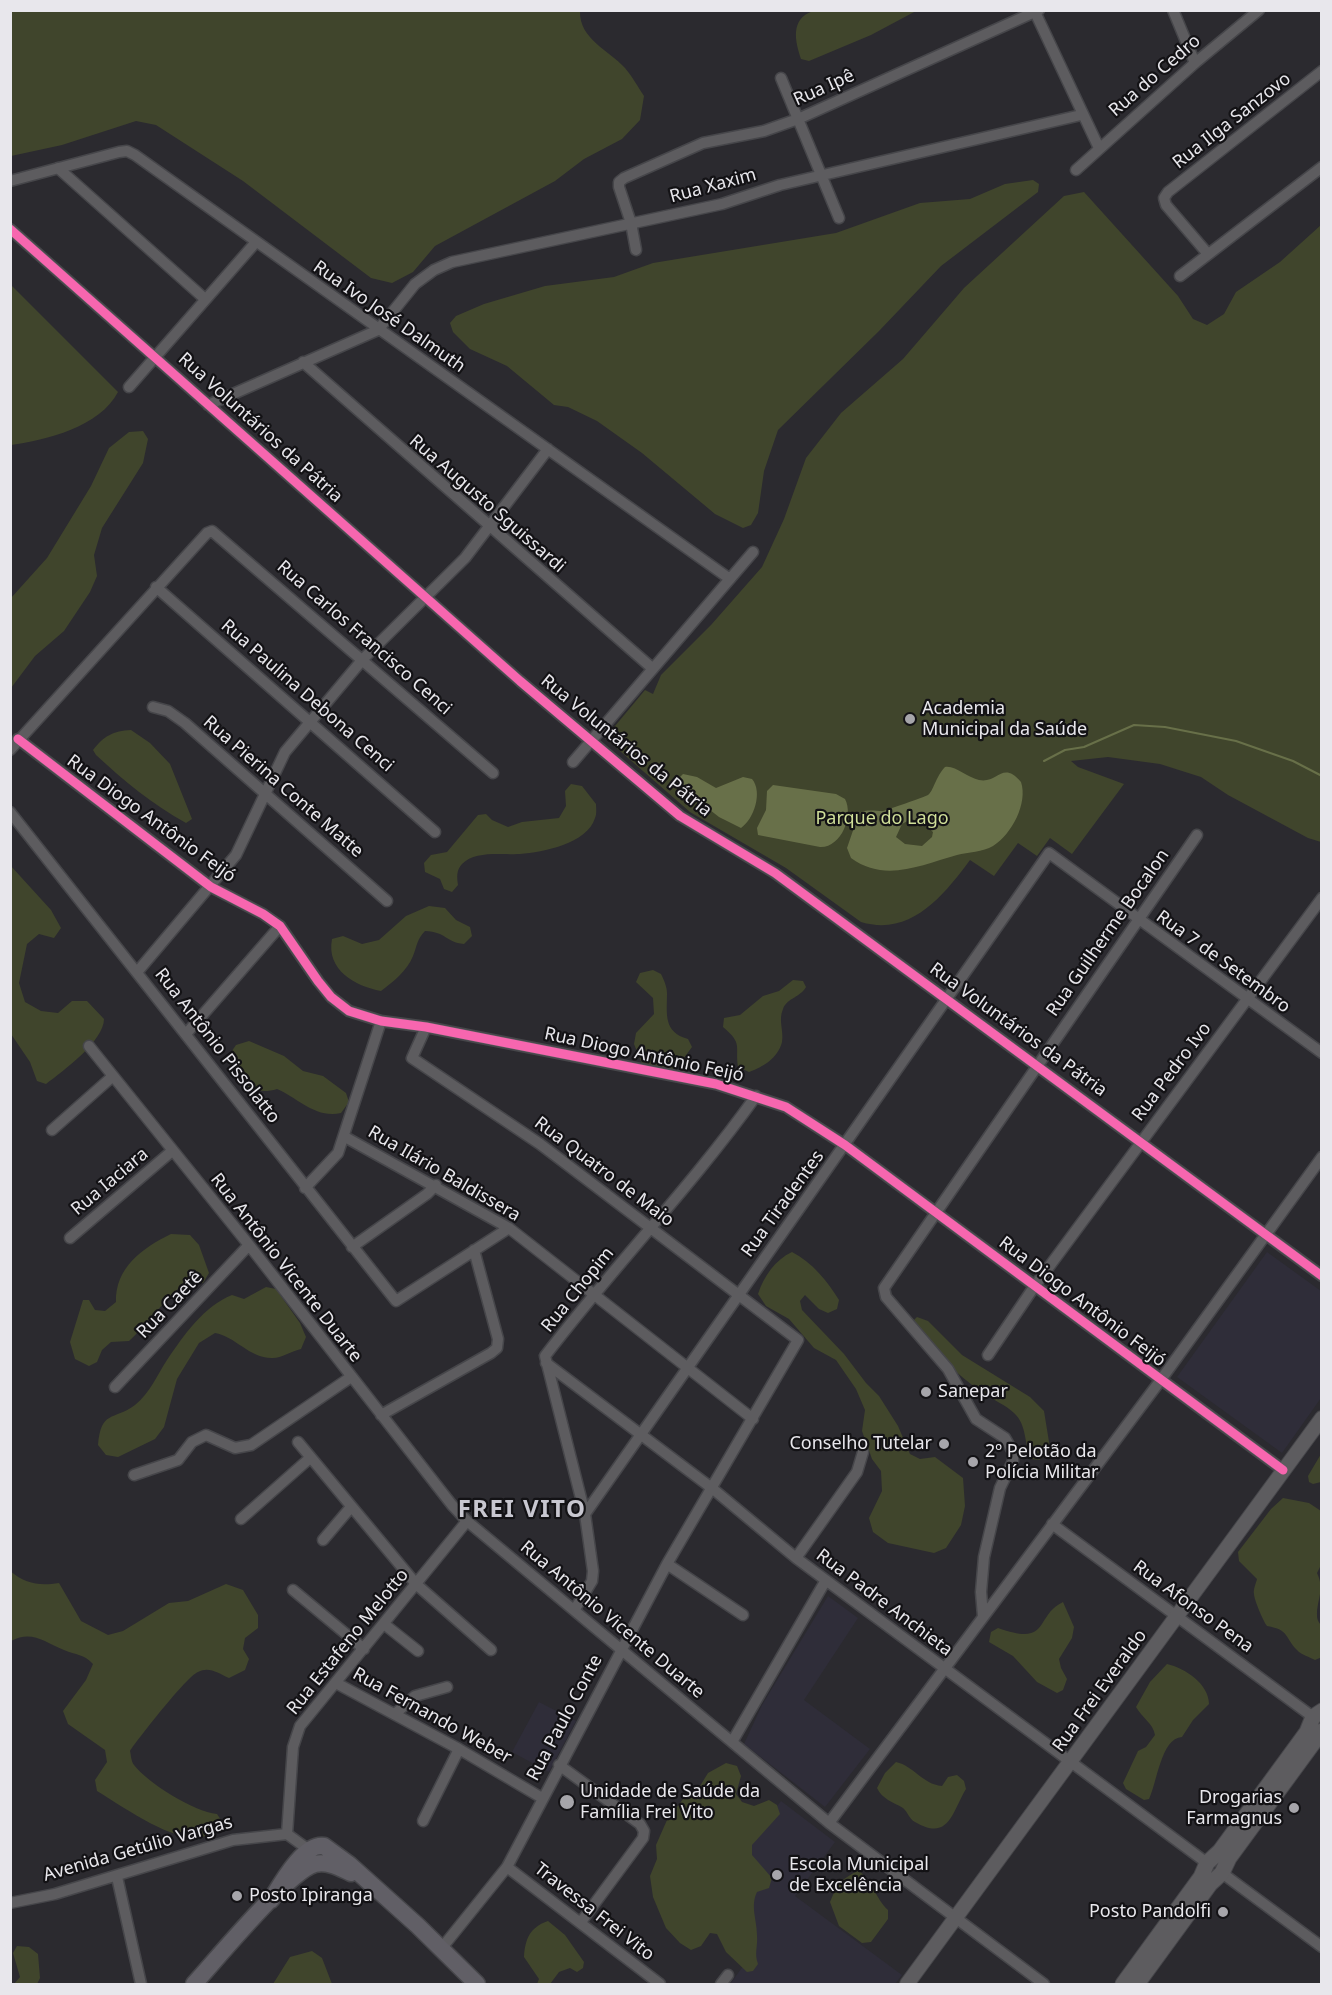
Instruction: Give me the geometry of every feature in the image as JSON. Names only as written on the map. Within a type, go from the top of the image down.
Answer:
[{"type":"main road","points":[[1137,1984],[1214,1868],[1319,1720]]},
{"type":"main road","points":[[194,1984],[271,1900],[318,1857],[366,1880],[477,1984]]},
{"type":"main road","points":[[1124,1984],[1214,1868]]},
{"type":"street","points":[[1173,10],[1195,63]]},
{"type":"street","name":"Rua do Cedro","points":[[1076,170],[1195,63],[1259,10]]},
{"type":"street","points":[[1037,11],[1081,115],[1099,148]]},
{"type":"street","name":"Rua Ipê","points":[[631,223],[619,182],[702,143],[764,130],[798,119],[1037,11]]},
{"type":"street","name":"Rua Ilga Sanzovo","points":[[1208,254],[1166,205],[1164,198],[1168,192],[1322,71]]},
{"type":"street","points":[[781,78],[839,218]]},
{"type":"street","name":"Rua Xaxim","points":[[378,330],[415,284],[434,270],[452,262],[722,204],[780,185],[1081,115]]},
{"type":"street","name":"Rua Ivo José Dalmuth","points":[[10,181],[127,152],[730,579]]},
{"type":"street","points":[[43,160],[46,172]]},
{"type":"street","points":[[1180,276],[1322,166]]},
{"type":"street","points":[[58,168],[206,299]]},
{"type":"street","points":[[631,223],[636,250]]},
{"type":"street","name":"Rua Voluntários da Pátria","points":[[10,229],[427,597],[680,816],[775,873],[1322,1276]]},
{"type":"street","points":[[129,387],[256,242]]},
{"type":"street","points":[[208,405],[378,330]]},
{"type":"street","name":"Rua Augusto Sguissardi","points":[[303,362],[489,529],[651,668]]},
{"type":"street","points":[[138,971],[236,855],[285,752],[363,659],[427,597],[489,529],[548,449]]},
{"type":"street","name":"Rua Carlos Francisco Cenci","points":[[156,587],[207,533],[212,531],[493,772]]},
{"type":"street","points":[[573,762],[651,668],[753,552]]},
{"type":"street","points":[[10,750],[156,587]]},
{"type":"street","name":"Rua Paulina Debona Cenci","points":[[156,587],[435,832]]},
{"type":"street","name":"Rua Pierina Conte Matte","points":[[153,707],[168,711],[185,723],[387,901]]},
{"type":"street","name":"Rua Diogo Antônio Feijó","points":[[18,739],[93,799],[211,887],[263,914],[280,926],[331,997],[350,1011],[381,1021],[426,1027],[716,1084],[786,1107],[845,1145],[1160,1381],[1283,1470]]},
{"type":"street","name":"Rua Antônio Pissolatto","points":[[10,812],[138,971],[305,1188],[396,1301],[474,1250]]},
{"type":"street","name":"Rua Guilherme Bocalon","points":[[983,1616],[981,1592],[984,1557],[999,1488],[1013,1461],[1013,1452],[1005,1438],[976,1419],[948,1369],[886,1297],[884,1288],[1036,1064],[1197,835]]},
{"type":"street","name":"Rua Tiradentes","points":[[585,1514],[1049,853]]},
{"type":"street","name":"Rua 7 de Setembro","points":[[1049,853],[1138,921],[1322,1053]]},
{"type":"street","name":"Rua Pedro Ivo","points":[[988,1355],[1034,1287],[1322,898]]},
{"type":"street","points":[[186,1034],[280,926]]},
{"type":"street","points":[[305,1188],[326,1169],[338,1153],[381,1021]]},
{"type":"street","name":"Rua Quatro de Maio","points":[[426,1027],[412,1058],[540,1144],[740,1293],[798,1340]]},
{"type":"street","name":"Rua Antônio Vicente Duarte","points":[[90,1046],[452,1505],[467,1521],[829,1823],[1044,1984]]},
{"type":"street","points":[[52,1130],[113,1076]]},
{"type":"street","name":"Rua Chopim","points":[[546,1363],[545,1356],[592,1294],[652,1228],[725,1140],[756,1096]]},
{"type":"street","name":"Rua Ilário Baldissera","points":[[345,1137],[509,1227],[753,1419]]},
{"type":"street","name":"Rua Iaciara","points":[[69,1238],[172,1151]]},
{"type":"street","points":[[829,1823],[1160,1381],[1322,1156]]},
{"type":"street","points":[[352,1246],[436,1185]]},
{"type":"street","points":[[381,1415],[497,1348],[498,1339],[474,1250],[509,1227]]},
{"type":"street","name":"Rua Caetê","points":[[115,1387],[249,1245]]},
{"type":"street","name":"Rua Paulo Conte","points":[[441,1948],[456,1933],[507,1867],[667,1564],[713,1489],[798,1340]]},
{"type":"street","points":[[546,1363],[585,1514],[593,1571],[592,1581],[575,1609]]},
{"type":"street","name":"Rua Padre Anchieta","points":[[546,1363],[713,1489],[796,1558],[1322,1947]]},
{"type":"street","points":[[134,1475],[178,1460],[192,1442],[206,1435],[235,1448],[251,1445],[351,1377]]},
{"type":"street","name":"Rua Frei Everaldo","points":[[907,1984],[1322,1418]]},
{"type":"street","points":[[298,1442],[416,1584],[491,1650]]},
{"type":"street","points":[[796,1558],[857,1472],[863,1452]]},
{"type":"street","points":[[241,1519],[310,1458]]},
{"type":"street","points":[[323,1539],[351,1506]]},
{"type":"street","name":"Rua Estafeno Melotto","points":[[287,1834],[293,1747],[300,1726],[467,1521]]},
{"type":"street","name":"Rua Afonso Pena","points":[[1052,1524],[1319,1720]]},
{"type":"street","points":[[667,1564],[743,1615]]},
{"type":"street","points":[[732,1742],[826,1580]]},
{"type":"street","points":[[293,1590],[364,1649]]},
{"type":"street","points":[[384,1624],[418,1652]]},
{"type":"street","name":"Rua Fernando Weber","points":[[336,1683],[459,1749],[542,1798]]},
{"type":"street","points":[[395,1714],[415,1696],[447,1687]]},
{"type":"street","points":[[423,1821],[459,1749]]},
{"type":"street","points":[[559,1765],[640,1824],[644,1831],[643,1838],[581,1922]]},
{"type":"street","points":[[287,1834],[318,1857]]},
{"type":"street","name":"Avenida Getúlio Vargas","points":[[10,1903],[21,1903],[117,1876],[233,1840],[287,1834]]},
{"type":"street","name":"Travessa Frei Vito","points":[[507,1867],[660,1984]]},
{"type":"street","points":[[117,1876],[141,1984]]},
{"type":"shaded area","points":[[945,767],[949,767],[979,780],[1009,773],[1021,782],[1022,799],[1017,817],[1000,841],[985,850],[903,870],[877,869],[851,858],[847,848],[859,813],[883,811],[928,795]],"holes":[[[911,819],[921,822],[933,832],[932,837],[922,846],[905,844],[896,837],[902,824]]]},
{"type":"shaded area","points":[[683,774],[697,777],[716,788],[743,777],[752,779],[757,798],[756,805],[746,824],[741,828],[719,817],[678,785],[677,780]]},
{"type":"shaded area","points":[[773,785],[836,794],[845,799],[847,822],[840,837],[827,846],[820,847],[758,835],[757,828],[766,810],[767,791]]},
{"type":"shaded area","points":[[1267,1252],[1321,1291],[1321,1398],[1282,1453],[1177,1377]]},
{"type":"shaded area","points":[[828,1596],[858,1618],[804,1700],[870,1749],[825,1807],[744,1744],[762,1705]]},
{"type":"shaded area","points":[[539,1702],[576,1721],[549,1772],[512,1752]]},
{"type":"shaded area","name":"Escola Municipal de Excelência","points":[[781,1801],[835,1842],[795,1896],[902,1975],[895,1984],[730,1984],[744,1965],[742,1854]]},
{"type":"green space","points":[[10,11],[580,11],[584,29],[590,37],[625,68],[644,96],[640,120],[622,139],[584,159],[555,181],[435,246],[413,272],[392,283],[371,278],[243,181],[156,125],[136,121],[62,145],[11,156]]},
{"type":"green space","points":[[813,11],[916,11],[871,35],[809,61],[801,59],[796,31],[801,19]]},
{"type":"green space","points":[[1033,180],[1039,184],[1038,192],[941,266],[879,331],[778,430],[764,471],[758,513],[751,525],[743,528],[715,514],[642,453],[597,421],[568,407],[554,405],[507,366],[470,349],[453,332],[450,323],[456,316],[484,304],[545,286],[614,277],[653,263],[836,233],[920,203],[970,199],[1005,184]]},
{"type":"green space","name":"Parque do Lago","points":[[1084,192],[1178,296],[1193,319],[1207,325],[1224,314],[1236,292],[1280,262],[1321,225],[1321,842],[1308,838],[1228,795],[1201,777],[1160,764],[1108,757],[1071,761],[1078,767],[1124,784],[1072,854],[1050,838],[1037,856],[1018,843],[994,876],[970,860],[937,899],[911,918],[895,924],[879,925],[861,922],[786,868],[690,812],[605,738],[645,690],[653,694],[661,675],[711,625],[762,567],[784,519],[806,458],[841,413],[903,359],[964,288],[1064,196]]},
{"type":"green space","points":[[11,285],[118,392],[99,414],[71,430],[40,440],[11,445]]},
{"type":"green space","points":[[143,431],[148,439],[143,463],[102,528],[94,555],[97,576],[90,592],[64,631],[35,656],[11,688],[11,598],[47,558],[91,486],[109,448],[129,432]]},
{"type":"green space","points":[[131,730],[150,743],[170,764],[192,819],[186,823],[139,792],[93,750],[109,735]]},
{"type":"green space","points":[[571,784],[582,786],[596,804],[596,816],[590,827],[574,840],[552,849],[474,857],[460,867],[457,874],[458,885],[452,892],[444,889],[440,879],[425,872],[424,863],[431,855],[447,852],[478,815],[486,814],[492,820],[508,827],[522,822],[559,818],[566,806],[565,791]]},
{"type":"green space","points":[[10,865],[51,910],[61,928],[54,938],[39,934],[27,944],[19,983],[25,1002],[41,1011],[58,1013],[72,1001],[87,1001],[104,1019],[102,1028],[90,1046],[72,1064],[46,1084],[37,1081],[30,1062],[11,1034]]},
{"type":"green space","points":[[429,906],[445,908],[456,920],[470,927],[472,936],[464,944],[438,933],[425,931],[407,967],[381,991],[352,981],[344,975],[333,960],[332,939],[343,936],[362,944],[379,940],[406,916]]},
{"type":"green space","points":[[653,970],[661,974],[666,986],[667,1015],[670,1027],[680,1036],[688,1039],[692,1047],[675,1070],[654,1069],[642,1064],[634,1044],[636,1033],[654,1014],[653,998],[636,982],[640,973]]},
{"type":"green space","points":[[793,980],[803,981],[806,987],[783,1009],[782,1042],[777,1053],[765,1065],[749,1072],[738,1067],[736,1041],[723,1027],[724,1018],[740,1015],[763,996],[779,991]]},
{"type":"green space","points":[[249,1041],[284,1056],[303,1071],[323,1076],[346,1093],[349,1102],[341,1113],[323,1113],[277,1089],[259,1091],[252,1089],[240,1080],[227,1058],[236,1045]]},
{"type":"green space","points":[[171,1234],[190,1235],[199,1245],[209,1273],[203,1283],[191,1282],[183,1285],[129,1341],[111,1342],[102,1350],[97,1362],[89,1366],[75,1359],[70,1342],[83,1300],[89,1300],[95,1310],[105,1311],[116,1302],[120,1279],[132,1260]]},
{"type":"green space","points":[[792,1252],[819,1273],[839,1300],[837,1309],[828,1313],[819,1309],[805,1295],[800,1301],[802,1310],[844,1354],[879,1396],[898,1426],[910,1454],[920,1459],[935,1457],[963,1478],[965,1506],[961,1525],[946,1548],[934,1553],[888,1543],[873,1532],[869,1518],[882,1491],[881,1471],[872,1459],[862,1431],[865,1410],[856,1389],[836,1360],[814,1348],[789,1319],[766,1306],[758,1294],[771,1269],[780,1259]]},
{"type":"green space","points":[[266,1287],[276,1289],[300,1323],[306,1337],[301,1349],[276,1358],[265,1357],[215,1333],[199,1343],[177,1379],[164,1427],[155,1439],[118,1457],[106,1455],[98,1445],[105,1421],[127,1410],[140,1400],[195,1322],[212,1306],[232,1295],[244,1299]]},
{"type":"green space","points":[[917,1317],[928,1321],[962,1355],[1030,1397],[1044,1411],[1050,1448],[1048,1454],[1039,1460],[1032,1459],[1023,1429],[1014,1413],[987,1396],[943,1360],[924,1339],[914,1320]]},
{"type":"green space","points":[[1321,1454],[1321,1482],[1313,1484],[1309,1482],[1308,1476]]},
{"type":"green space","points":[[1283,1498],[1309,1503],[1321,1511],[1321,1565],[1317,1573],[1321,1590],[1317,1615],[1322,1628],[1323,1642],[1322,1657],[1315,1660],[1299,1652],[1283,1632],[1267,1626],[1254,1597],[1257,1579],[1239,1561],[1238,1552],[1271,1509]]},
{"type":"green space","points":[[10,1571],[33,1583],[59,1583],[81,1621],[108,1635],[123,1631],[169,1603],[188,1601],[226,1584],[243,1590],[258,1615],[258,1628],[245,1638],[243,1649],[249,1659],[245,1670],[229,1678],[206,1670],[192,1676],[163,1708],[130,1751],[134,1765],[160,1788],[196,1808],[217,1814],[221,1820],[219,1829],[202,1837],[177,1834],[148,1822],[97,1791],[95,1780],[107,1762],[105,1750],[68,1724],[63,1711],[86,1680],[93,1664],[83,1656],[38,1638],[25,1637],[11,1641]]},
{"type":"green space","points":[[1063,1602],[1074,1627],[1072,1638],[1059,1659],[1067,1679],[1063,1690],[1057,1693],[1037,1682],[1013,1656],[989,1642],[991,1632],[998,1628],[1015,1633],[1034,1632],[1054,1608]]},
{"type":"green space","points":[[1167,1664],[1195,1678],[1205,1690],[1209,1704],[1193,1720],[1182,1737],[1175,1739],[1169,1745],[1164,1753],[1149,1799],[1144,1800],[1126,1789],[1123,1783],[1138,1751],[1146,1747],[1155,1735],[1152,1727],[1136,1707],[1150,1682]]},
{"type":"green space","points":[[896,1762],[935,1785],[942,1786],[948,1777],[957,1775],[964,1781],[966,1789],[948,1822],[935,1829],[926,1827],[915,1822],[903,1808],[879,1792],[877,1788],[885,1773]]},
{"type":"green space","points":[[726,1763],[737,1766],[741,1776],[736,1794],[742,1802],[754,1806],[769,1800],[777,1805],[780,1814],[752,1845],[752,1855],[772,1878],[769,1888],[757,1892],[755,1897],[758,1964],[753,1971],[747,1972],[726,1952],[717,1934],[710,1933],[701,1946],[691,1950],[680,1943],[666,1928],[653,1897],[650,1876],[657,1859],[656,1845],[667,1820],[687,1794],[700,1786],[708,1773]]},
{"type":"green space","points":[[858,1870],[888,1910],[888,1919],[871,1942],[862,1943],[839,1926],[830,1902],[838,1883]]},
{"type":"green space","points":[[548,1921],[565,1935],[584,1962],[583,1968],[577,1972],[570,1968],[559,1972],[550,1984],[537,1984],[539,1979],[524,1957],[527,1939],[533,1930]]},
{"type":"green space","points":[[17,1946],[29,1947],[38,1954],[40,1978],[37,1984],[14,1984],[20,1977],[13,1953]]},
{"type":"green space","points":[[312,1951],[322,1958],[332,1984],[273,1984],[290,1957]]},
{"type":"waterway","points":[[1044,761],[1065,750],[1084,747],[1134,725],[1165,727],[1236,741],[1293,761],[1322,776]]},
{"type":"cycle path","points":[[10,229],[520,681],[680,816],[775,873],[1322,1276]]},
{"type":"cycle path","points":[[18,739],[211,887],[263,914],[280,926],[318,981],[331,997],[349,1011],[381,1021],[426,1027],[716,1084],[786,1107],[845,1145],[1283,1470]]},
{"type":"place","name":"Academia Municipal da Saúde","points":[[910,719]]},
{"type":"place","name":"Sanepar","points":[[926,1392]]},
{"type":"place","name":"Conselho Tutelar","points":[[944,1444]]},
{"type":"place","name":"2º Pelotão da Polícia Militar","points":[[973,1462]]},
{"type":"place","name":"Unidade de Saúde da Família Frei Vito","points":[[567,1802]]},
{"type":"place","name":"Drogarias Farmagnus","points":[[1294,1808]]},
{"type":"place","name":"Escola Municipal de Excelência","points":[[777,1875]]},
{"type":"place","name":"Posto Ipiranga","points":[[237,1896]]},
{"type":"place","name":"Posto Pandolfi","points":[[1223,1912]]},
{"type":"district","name":"FREI VITO","points":[[522,1510]]}]
